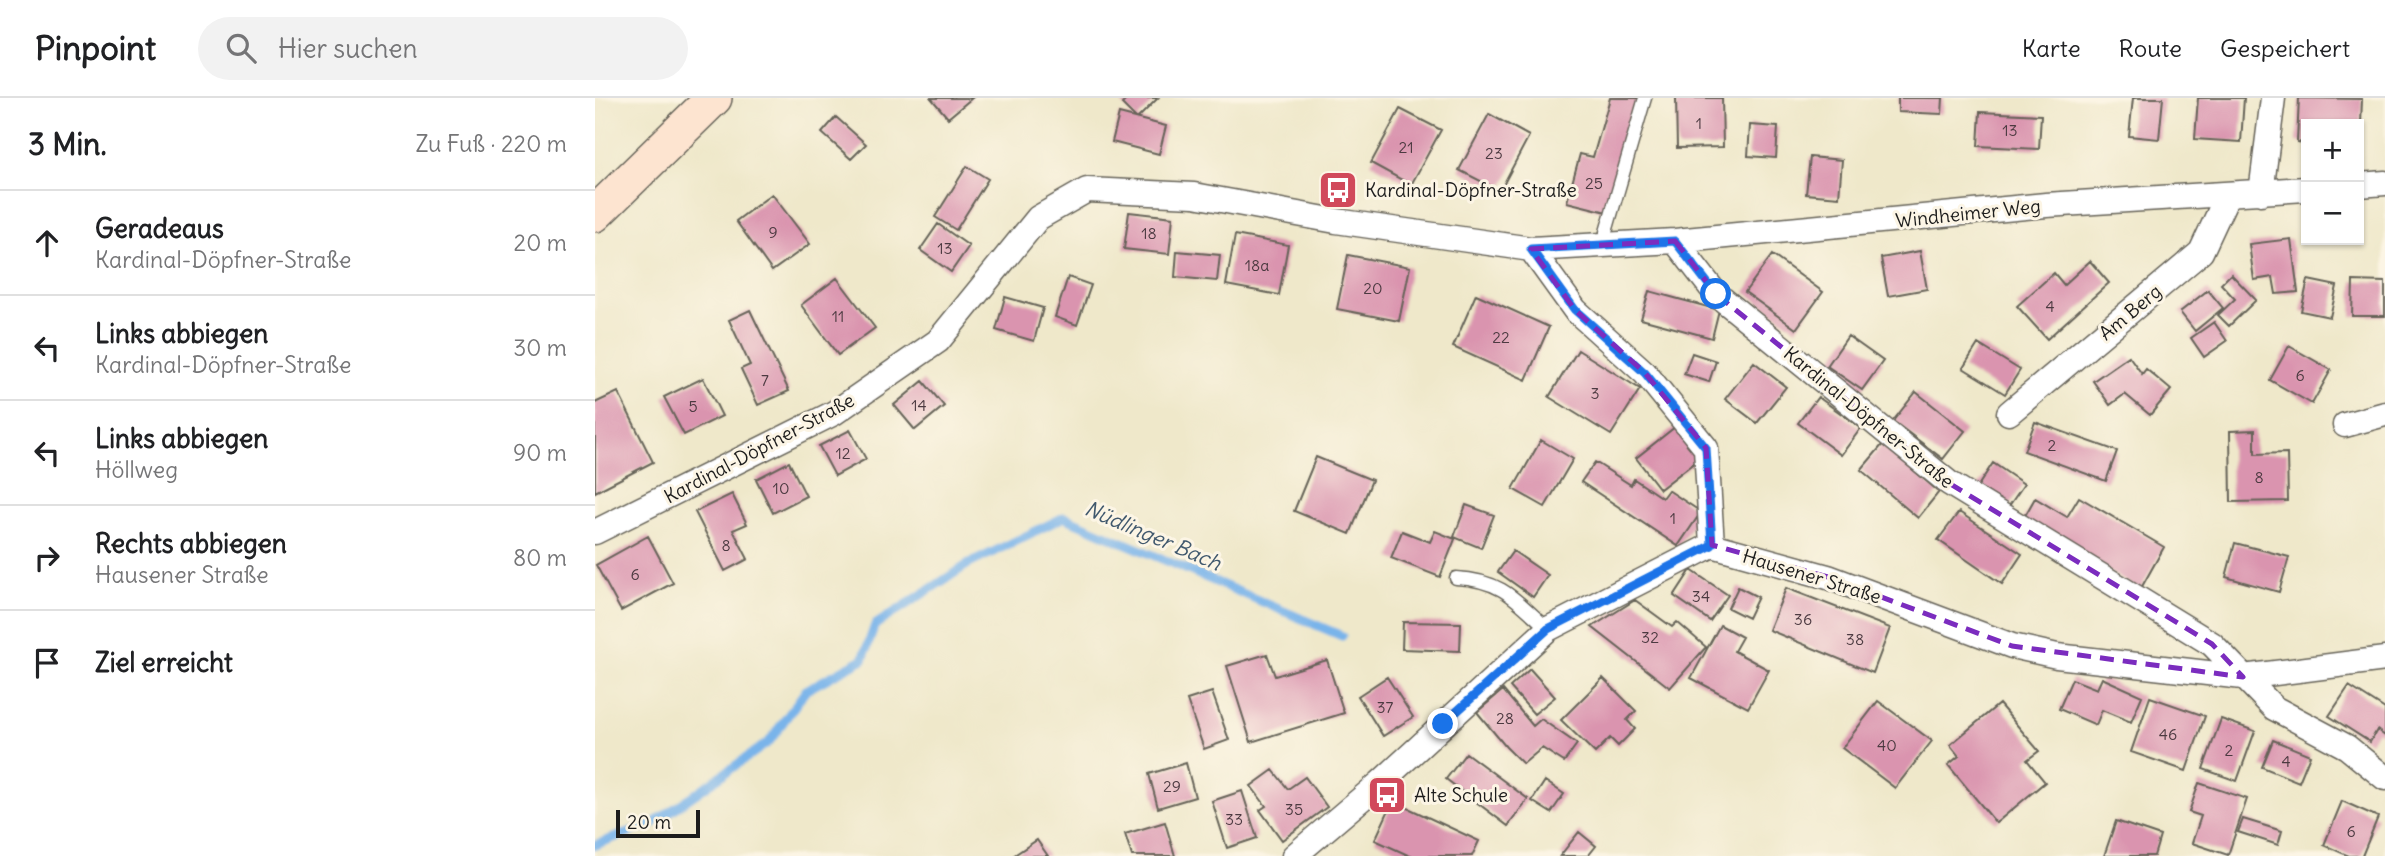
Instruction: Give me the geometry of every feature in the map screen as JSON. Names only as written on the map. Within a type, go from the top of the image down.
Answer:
[{"type":"main road","points":[[595,214],[714,98]]},
{"type":"street","points":[[2261,193],[2273,98]]},
{"type":"street","points":[[2364,185],[2385,183]]},
{"type":"street","name":"Windheimer Weg","points":[[1675,241],[2046,205],[2301,189]]},
{"type":"street","name":"Kardinal-Döpfner-Straße","points":[[595,532],[834,413],[928,348],[938,341],[1038,218],[1087,190],[1193,195],[1336,221],[1531,249],[1675,241],[1716,294],[1949,483],[2212,644],[2274,708],[2347,747],[2385,778]]},
{"type":"street","name":"Am Berg","points":[[2010,413],[2201,253],[2228,194]]},
{"type":"street","points":[[1294,856],[1380,783],[1548,629],[1712,545],[1706,448],[1645,373],[1575,310],[1531,249]]},
{"type":"street","points":[[2345,425],[2385,414]]},
{"type":"street","name":"Hausener Straße","points":[[1712,545],[1828,577],[2012,646],[2057,656],[2243,677],[2380,667]]},
{"type":"lane","points":[[1607,244],[1607,232],[1645,98]]},
{"type":"lane","points":[[1456,578],[1482,579],[1507,592],[1548,629]]},
{"type":"highlighted area","points":[[1675,241],[1716,294],[1949,483],[2212,644],[2243,677],[2012,646],[1828,577],[1712,545],[1706,448],[1645,373],[1575,310],[1531,249]]},
{"type":"building","points":[[931,98],[972,98],[948,118]]},
{"type":"building","points":[[1128,98],[1158,98],[1137,119],[1122,104]]},
{"type":"building","points":[[1610,98],[1639,98],[1607,212],[1567,202],[1580,154],[1593,157]]},
{"type":"building","points":[[1676,98],[1722,98],[1723,147],[1677,148]]},
{"type":"building","points":[[1898,98],[1943,98],[1942,114],[1898,112]]},
{"type":"building","points":[[2133,98],[2163,98],[2159,139],[2129,136]]},
{"type":"building","points":[[2198,98],[2244,98],[2241,142],[2195,139]]},
{"type":"building","points":[[2299,98],[2362,99],[2361,119],[2301,119],[2301,142],[2297,142]]},
{"type":"building","points":[[1400,109],[1441,130],[1411,185],[1371,163]]},
{"type":"building","points":[[1980,112],[2041,115],[2039,149],[1978,146]]},
{"type":"building","points":[[1119,114],[1166,126],[1159,154],[1112,142]]},
{"type":"building","points":[[1489,114],[1529,136],[1500,191],[1459,170]]},
{"type":"building","points":[[836,117],[866,144],[851,159],[822,133]]},
{"type":"building","points":[[1750,125],[1778,127],[1776,158],[1748,156]]},
{"type":"building","points":[[1810,157],[1842,160],[1839,197],[1806,194]]},
{"type":"building","points":[[967,166],[988,179],[956,230],[935,217]]},
{"type":"building","points":[[772,194],[810,244],[772,271],[736,221]]},
{"type":"building","points":[[1129,212],[1173,217],[1169,254],[1124,249]]},
{"type":"building","points":[[938,224],[969,246],[951,272],[920,250]]},
{"type":"building","points":[[1235,235],[1288,245],[1279,295],[1226,285]]},
{"type":"building","points":[[2291,239],[2298,292],[2276,294],[2273,277],[2254,280],[2249,244]]},
{"type":"building","points":[[1177,251],[1220,255],[1217,281],[1175,277]]},
{"type":"building","points":[[1920,251],[1927,289],[1888,296],[1881,258]]},
{"type":"building","points":[[1348,255],[1410,267],[1399,321],[1337,309]]},
{"type":"building","points":[[1772,255],[1823,292],[1796,329],[1745,292]]},
{"type":"building","points":[[2090,261],[2109,283],[2047,339],[2017,306],[2054,273],[2064,285]]},
{"type":"building","points":[[2231,274],[2256,300],[2229,326],[2218,315],[2235,299],[2221,284]]},
{"type":"building","points":[[1068,277],[1091,285],[1077,325],[1055,317]]},
{"type":"building","points":[[837,278],[875,328],[838,355],[801,305]]},
{"type":"building","points":[[2308,280],[2337,286],[2330,317],[2301,311]]},
{"type":"building","points":[[2353,281],[2385,282],[2385,316],[2352,316]]},
{"type":"building","points":[[2208,290],[2223,308],[2195,331],[2180,312]]},
{"type":"building","points":[[1649,291],[1719,310],[1712,338],[1641,319]]},
{"type":"building","points":[[1476,294],[1549,327],[1526,380],[1453,347]]},
{"type":"building","points":[[1005,297],[1043,308],[1034,341],[996,330]]},
{"type":"building","points":[[750,310],[789,391],[758,405],[741,369],[750,365],[729,320]]},
{"type":"building","points":[[2214,322],[2227,341],[2204,357],[2191,338]]},
{"type":"building","points":[[1848,336],[1883,361],[1862,390],[1827,366]]},
{"type":"building","points":[[1978,344],[2020,370],[2005,394],[1963,368]]},
{"type":"building","points":[[2289,346],[2331,370],[2312,404],[2270,380]]},
{"type":"building","points":[[1578,350],[1640,389],[1611,435],[1549,397]]},
{"type":"building","points":[[1692,353],[1716,361],[1709,382],[1684,374]]},
{"type":"building","points":[[2129,356],[2142,374],[2146,369],[2171,390],[2150,415],[2125,394],[2110,405],[2093,381]]},
{"type":"building","points":[[1754,362],[1786,387],[1757,423],[1725,399]]},
{"type":"building","points":[[703,378],[722,416],[684,435],[664,397]]},
{"type":"building","points":[[923,381],[944,406],[915,430],[894,405]]},
{"type":"building","points":[[618,392],[653,462],[595,492],[595,403]]},
{"type":"building","points":[[1916,392],[1965,431],[1943,459],[1893,421]]},
{"type":"building","points":[[1818,397],[1861,428],[1841,455],[1798,423]]},
{"type":"building","points":[[2035,422],[2117,451],[2106,481],[2024,451]]},
{"type":"building","points":[[1675,427],[1700,458],[1660,489],[1636,458]]},
{"type":"building","points":[[850,430],[866,459],[835,476],[819,446]]},
{"type":"building","points":[[2255,430],[2255,454],[2287,453],[2288,501],[2231,502],[2230,431]]},
{"type":"building","points":[[1541,440],[1573,459],[1545,507],[1513,489]]},
{"type":"building","points":[[1883,444],[1939,492],[1918,518],[1861,470]]},
{"type":"building","points":[[1316,457],[1372,480],[1350,534],[1294,511]]},
{"type":"building","points":[[789,462],[806,496],[773,513],[756,479]]},
{"type":"building","points":[[1595,462],[1631,485],[1634,479],[1662,498],[1668,490],[1701,512],[1678,546],[1581,482]]},
{"type":"building","points":[[1993,463],[2024,484],[2009,506],[1978,486]]},
{"type":"building","points":[[732,494],[747,524],[733,530],[748,559],[725,571],[695,512]]},
{"type":"building","points":[[2079,497],[2164,547],[2140,590],[2022,521],[2035,498],[2067,517]]},
{"type":"building","points":[[1466,505],[1494,515],[1481,548],[1454,537]]},
{"type":"building","points":[[1959,512],[2022,554],[2002,584],[1938,540]]},
{"type":"building","points":[[1402,531],[1430,542],[1435,531],[1455,539],[1440,577],[1391,558]]},
{"type":"building","points":[[648,536],[673,583],[621,611],[596,565]]},
{"type":"building","points":[[2235,543],[2289,557],[2279,592],[2226,577]]},
{"type":"building","points":[[1513,551],[1548,575],[1533,597],[1498,572]]},
{"type":"building","points":[[1691,570],[1728,595],[1710,621],[1674,596]]},
{"type":"building","points":[[1738,587],[1758,597],[1748,618],[1728,608]]},
{"type":"building","points":[[1786,588],[1890,628],[1873,673],[1769,630]]},
{"type":"building","points":[[1635,600],[1672,627],[1677,622],[1706,647],[1670,688],[1592,627]]},
{"type":"building","points":[[1403,622],[1461,623],[1460,651],[1402,649]]},
{"type":"building","points":[[1720,625],[1742,637],[1734,651],[1769,670],[1748,708],[1691,678]]},
{"type":"building","points":[[1267,654],[1275,676],[1327,660],[1344,713],[1251,742],[1227,666]]},
{"type":"building","points":[[1530,669],[1555,697],[1534,714],[1510,687]]},
{"type":"building","points":[[1387,677],[1413,717],[1383,736],[1358,696]]},
{"type":"building","points":[[1603,678],[1636,711],[1627,720],[1635,729],[1618,746],[1610,738],[1595,753],[1561,720]]},
{"type":"building","points":[[2102,678],[2142,696],[2131,722],[2102,710],[2096,725],[2059,709],[2072,679],[2097,689]]},
{"type":"building","points":[[2349,686],[2385,709],[2385,736],[2377,730],[2370,742],[2329,716]]},
{"type":"building","points":[[1503,690],[1533,726],[1541,719],[1577,744],[1564,762],[1542,748],[1523,764],[1506,747],[1477,712]]},
{"type":"building","points":[[1212,692],[1229,740],[1204,749],[1187,700]]},
{"type":"building","points":[[2150,697],[2205,716],[2186,771],[2131,752]]},
{"type":"building","points":[[1878,701],[1932,741],[1895,788],[1842,748]]},
{"type":"building","points":[[1999,704],[2039,751],[2027,760],[2045,782],[1996,823],[1948,765],[1959,756],[1950,745]]},
{"type":"building","points":[[2221,719],[2255,731],[2237,781],[2203,769]]},
{"type":"building","points":[[2273,740],[2310,755],[2299,782],[2262,767]]},
{"type":"building","points":[[1466,753],[1528,799],[1508,826],[1446,779]]},
{"type":"building","points":[[1186,763],[1195,797],[1158,808],[1149,774]]},
{"type":"building","points":[[1273,770],[1288,789],[1305,777],[1327,807],[1282,840],[1260,810],[1266,806],[1251,786]]},
{"type":"building","points":[[1545,781],[1564,794],[1551,813],[1532,801]]},
{"type":"building","points":[[2199,783],[2247,799],[2228,855],[2192,843],[2201,816],[2189,812]]},
{"type":"building","points":[[1242,791],[1257,838],[1227,848],[1212,801]]},
{"type":"building","points":[[1393,801],[1479,841],[1472,856],[1410,856],[1375,840]]},
{"type":"building","points":[[2342,801],[2378,817],[2362,856],[2349,856],[2324,845]]},
{"type":"building","points":[[2243,819],[2282,831],[2278,845],[2238,832]]},
{"type":"building","points":[[2116,821],[2160,836],[2154,856],[2104,856]]},
{"type":"building","points":[[1165,822],[1175,856],[1132,856],[1125,834]]},
{"type":"building","points":[[1579,832],[1596,846],[1588,856],[1560,856]]},
{"type":"building","points":[[1037,840],[1048,856],[1013,856]]},
{"type":"waterway","name":"Nüdlinger Bach","points":[[595,845],[654,823],[769,742],[806,690],[863,659],[875,625],[967,565],[1064,517],[1342,636]]},
{"type":"place","name":"Kardinal-Döpfner-Straße","points":[[1338,190]]},
{"type":"place","name":"Alte Schule","points":[[1387,795]]},
{"type":"route","points":[[1443,724],[1548,629],[1566,617],[1712,545],[1706,448],[1645,373],[1575,310],[1531,249],[1675,241],[1716,294]]}]
